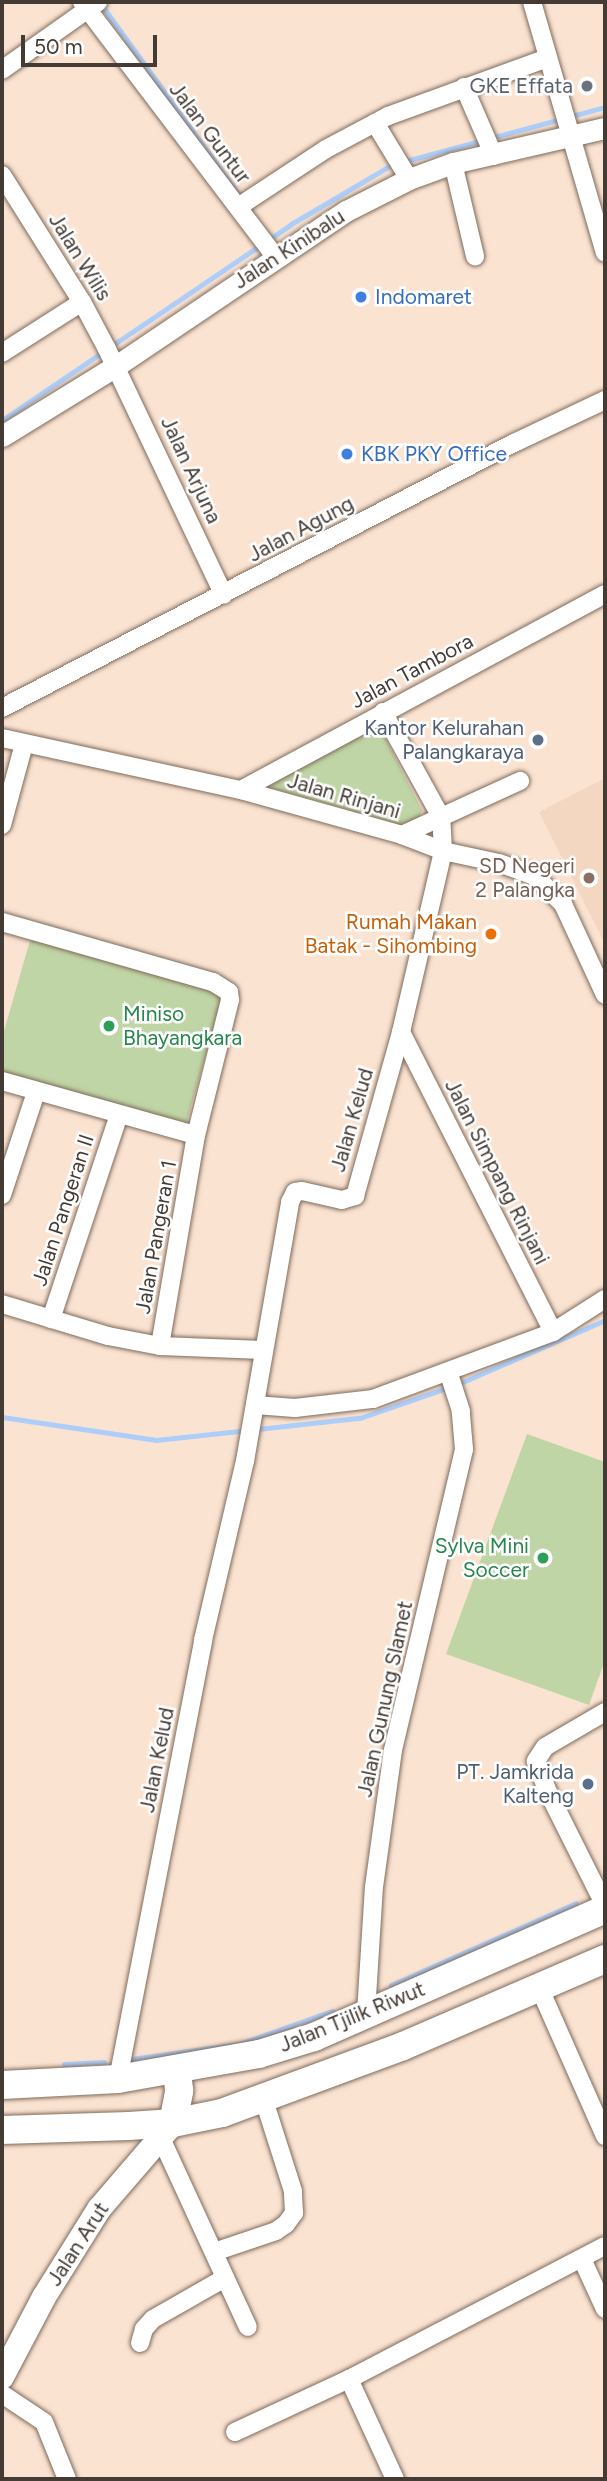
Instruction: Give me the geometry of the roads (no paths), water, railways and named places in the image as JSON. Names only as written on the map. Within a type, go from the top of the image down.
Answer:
[{"type":"highway","name":"Jalan Tjilik Riwut","points":[[2,2085],[118,2079],[259,2054],[314,2037],[605,1907]]},
{"type":"highway","points":[[2,2130],[166,2130],[264,2100],[403,2046],[605,1959]]},
{"type":"highway","points":[[166,2130],[179,2091],[177,2070]]},
{"type":"highway","points":[[56,2084],[59,2131]]},
{"type":"main road","name":"Jalan Arut","points":[[2,2377],[44,2297],[99,2209],[166,2130]]},
{"type":"street","points":[[532,2],[569,137],[605,253]]},
{"type":"street","points":[[2,70],[90,4]]},
{"type":"street","name":"Jalan Guntur","points":[[90,4],[276,258]]},
{"type":"street","points":[[237,206],[326,149],[375,123],[464,87],[547,58]]},
{"type":"street","points":[[464,87],[494,156]]},
{"type":"street","points":[[375,123],[409,180]]},
{"type":"street","name":"Jalan Kinibalu","points":[[2,436],[116,366],[346,211],[409,180],[453,163],[494,156],[605,128]]},
{"type":"street","points":[[453,163],[475,256]]},
{"type":"street","name":"Jalan Wilis","points":[[2,175],[82,302],[116,366]]},
{"type":"street","points":[[2,353],[82,302]]},
{"type":"street","name":"Jalan Arjuna","points":[[116,366],[224,595]]},
{"type":"street","name":"Jalan Agung","points":[[2,708],[514,443],[605,400]]},
{"type":"street","name":"Jalan Tambora","points":[[241,790],[605,594]]},
{"type":"street","points":[[383,712],[441,817],[443,851],[401,1032]]},
{"type":"street","name":"Jalan Rinjani","points":[[2,738],[241,790],[402,835],[443,851],[499,863],[535,876],[547,885],[563,904],[605,995]]},
{"type":"street","points":[[2,825],[24,744]]},
{"type":"street","points":[[402,835],[520,781]]},
{"type":"street","name":"Jalan Pangeran 1","points":[[2,922],[213,982],[229,992],[230,1000],[196,1135],[160,1346]]},
{"type":"street","name":"Jalan Simpang Rinjani","points":[[401,1032],[553,1332]]},
{"type":"street","name":"Jalan Kelud","points":[[118,2079],[203,1640],[246,1451],[290,1202],[295,1192],[302,1191],[342,1200],[355,1196],[401,1032]]},
{"type":"street","points":[[2,1081],[196,1135]]},
{"type":"street","points":[[2,1195],[36,1092]]},
{"type":"street","name":"Jalan Pangeran II","points":[[51,1319],[119,1115]]},
{"type":"street","points":[[255,1405],[295,1408],[332,1406],[453,1384],[553,1332],[605,1299]]},
{"type":"street","points":[[2,1304],[108,1336],[160,1346],[263,1350]]},
{"type":"street","name":"Jalan Gunung Slamet","points":[[366,2012],[374,1887],[393,1750],[464,1449],[465,1433],[453,1384]]},
{"type":"street","points":[[605,1712],[545,1747],[537,1761],[548,1792],[605,1907]]},
{"type":"street","points":[[540,1987],[605,2136]]},
{"type":"street","points":[[214,2252],[276,2231],[286,2224],[294,2213],[293,2190],[264,2100]]},
{"type":"street","points":[[166,2130],[214,2252],[248,2327]]},
{"type":"street","points":[[234,2432],[349,2379],[605,2246]]},
{"type":"street","points":[[582,2259],[605,2309]]},
{"type":"street","points":[[140,2343],[144,2329],[153,2319],[225,2278]]},
{"type":"street","points":[[349,2379],[395,2479]]},
{"type":"street","points":[[2,2394],[44,2422],[67,2479]]},
{"type":"waterway","points":[[100,3],[236,191]]},
{"type":"waterway","points":[[2,420],[291,224],[391,165],[605,107]]},
{"type":"waterway","points":[[2,1417],[156,1440],[360,1418],[458,1384],[605,1320]]},
{"type":"waterway","points":[[391,1985],[576,1903]]},
{"type":"waterway","points":[[131,2059],[239,2044],[332,2011]]},
{"type":"waterway","points":[[64,2064],[104,2062]]},
{"type":"place","name":"GKE Effata","points":[[587,86]]},
{"type":"place","name":"Indomaret","points":[[361,297]]},
{"type":"place","name":"KBK PKY Office","points":[[347,454]]},
{"type":"place","name":"Kantor Kelurahan Palangkaraya","points":[[538,740]]},
{"type":"place","name":"SD Negeri 2 Palangka","points":[[589,878]]},
{"type":"place","name":"Rumah Makan Batak - Sihombing","points":[[491,934]]},
{"type":"place","name":"Miniso Bhayangkara","points":[[109,1026]]},
{"type":"place","name":"Sylva Mini Soccer","points":[[543,1558]]},
{"type":"place","name":"PT. Jamkrida Kalteng","points":[[588,1784]]}]
